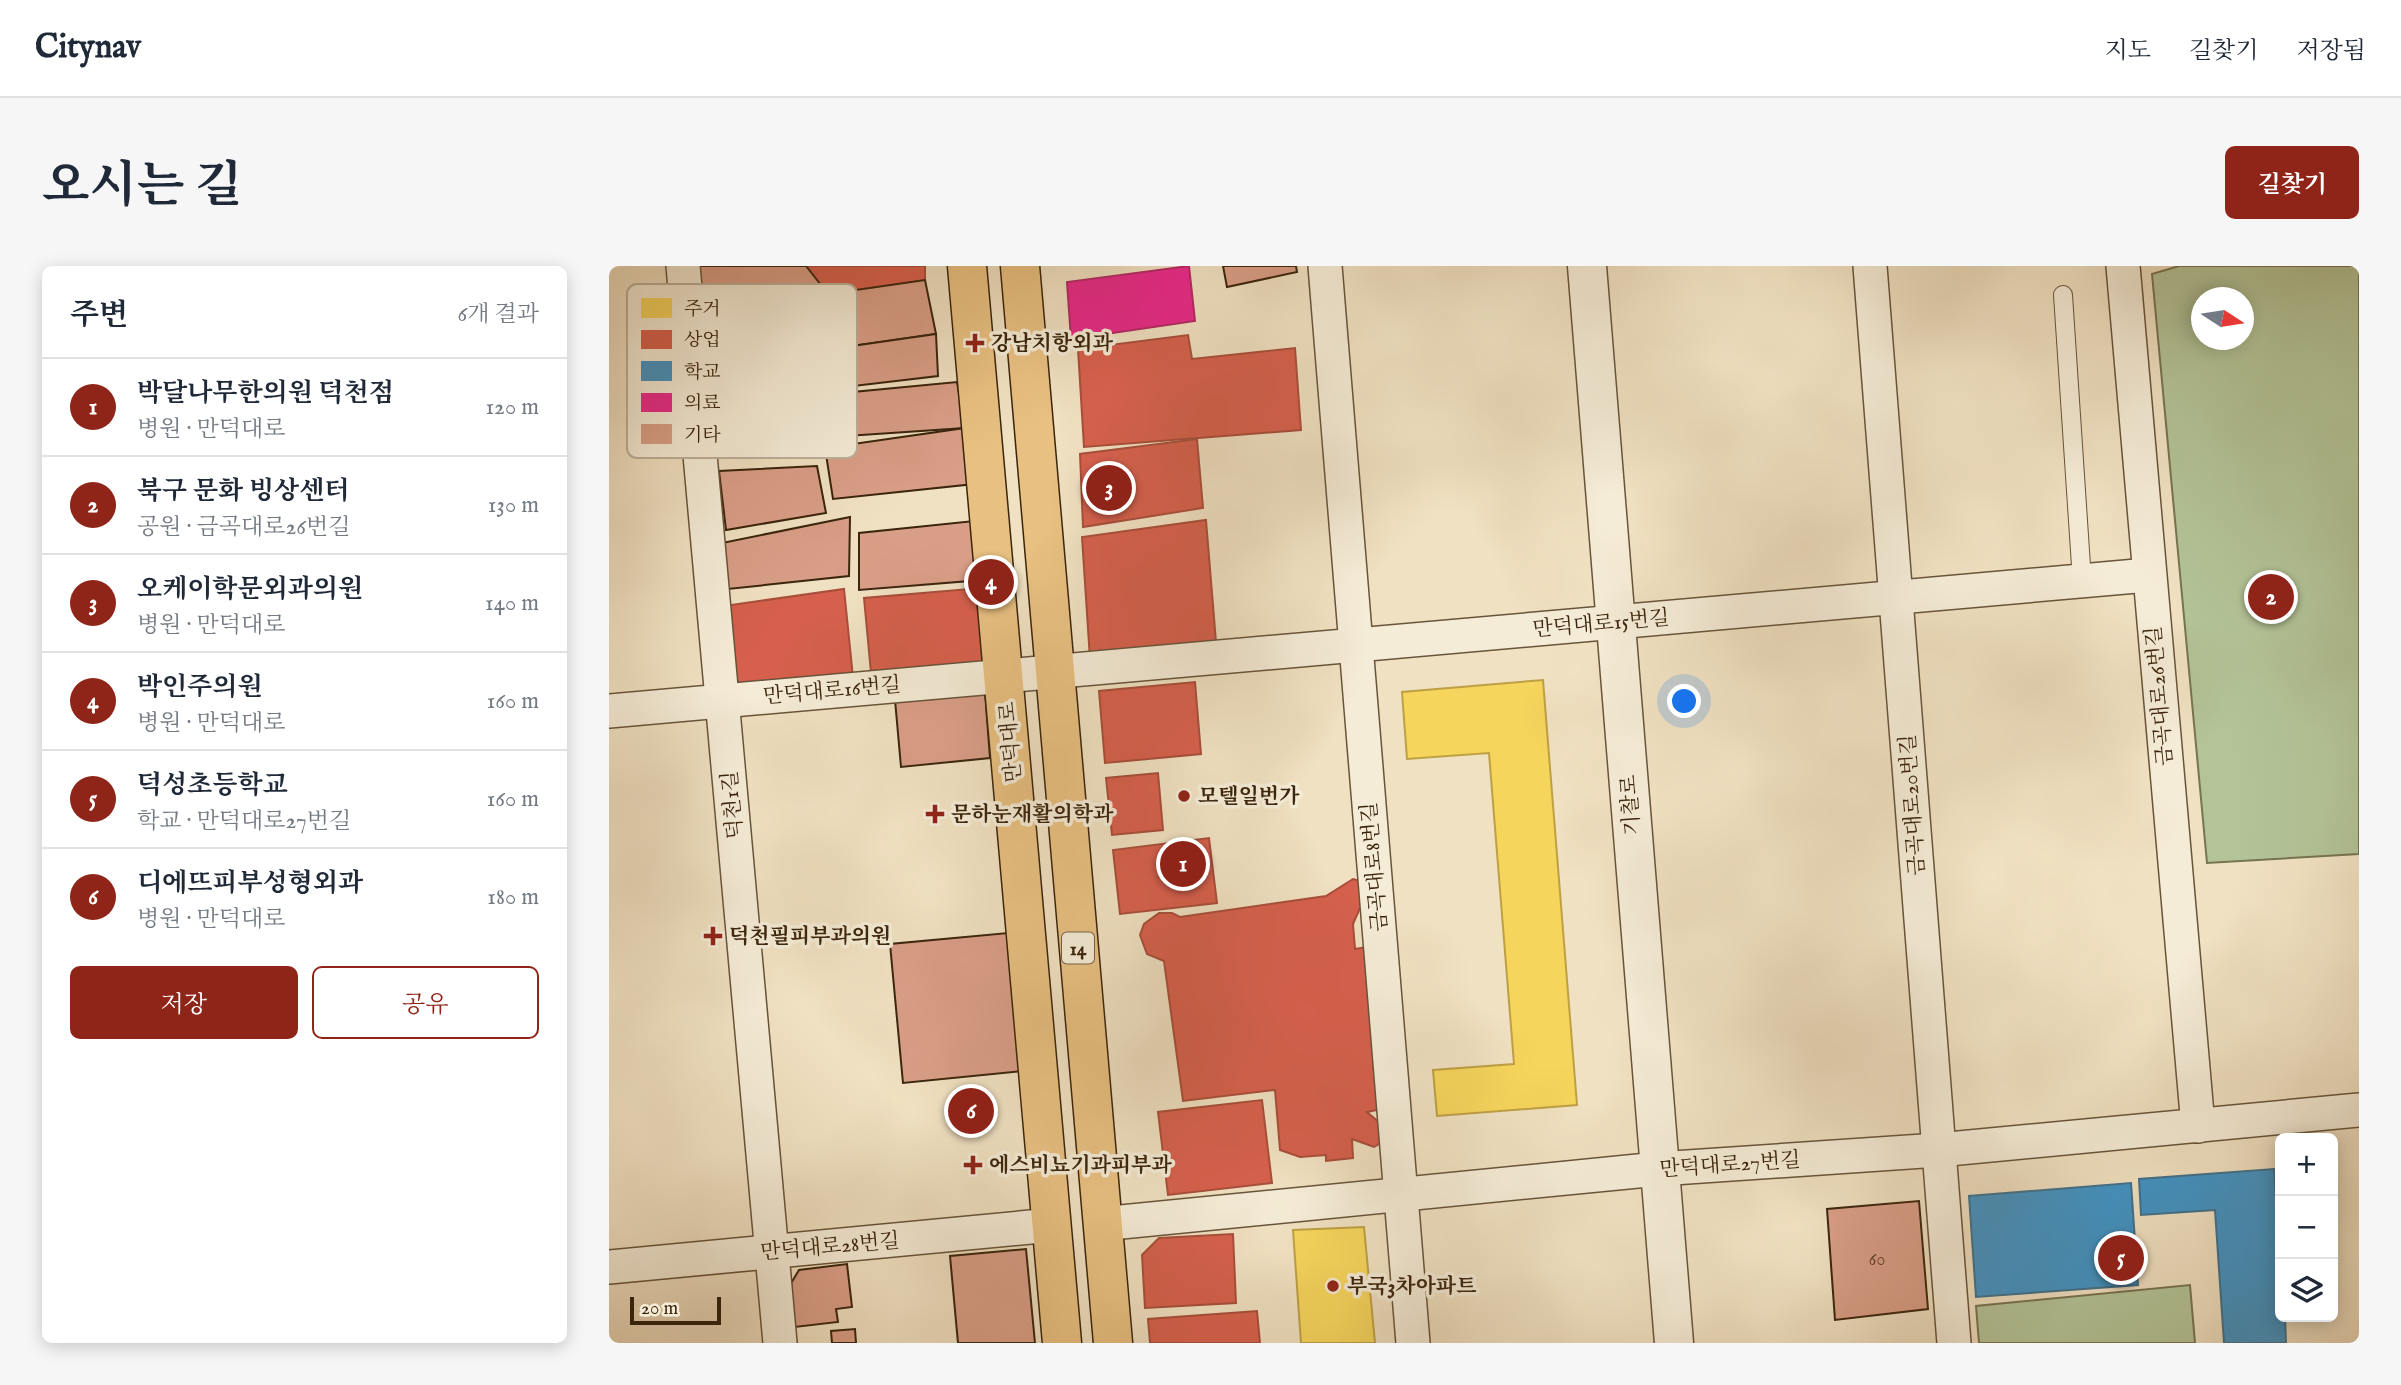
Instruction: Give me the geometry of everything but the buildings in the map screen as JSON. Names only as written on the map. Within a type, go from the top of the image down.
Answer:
[{"type":"main road","name":"만덕대로","points":[[967,266],[1062,1343]]},
{"type":"main road","points":[[1020,266],[1054,672]]},
{"type":"main road","name":"14","points":[[1054,672],[1113,1343]]},
{"type":"street","name":"덕천1길","points":[[683,266],[685,284]]},
{"type":"street","name":"금곡대로8번길","points":[[1325,266],[1413,1343]]},
{"type":"street","name":"기찰로","points":[[1587,266],[1674,1343]]},
{"type":"street","name":"금곡대로20번길","points":[[1870,266],[1954,1343]]},
{"type":"street","name":"금곡대로26번길","points":[[2123,266],[2198,1126]]},
{"type":"street","name":"덕천1길","points":[[700,458],[780,1343]]},
{"type":"street","name":"만덕대로15번길","points":[[1054,672],[1356,642],[1616,623],[2148,575]]},
{"type":"street","name":"만덕대로16번길","points":[[609,711],[1004,674],[1054,672]]},
{"type":"street","name":"만덕대로27번길","points":[[1101,1224],[1658,1169],[1938,1150],[2359,1110]]},
{"type":"street","name":"만덕대로28번길","points":[[609,1267],[1052,1225]]},
{"type":"lane","points":[[2063,295],[2082,581]]},
{"type":"green space","points":[[2179,266],[2359,266],[2359,854],[2207,863],[2152,274]]},
{"type":"green space","points":[[2190,1285],[2195,1343],[1979,1343],[1976,1306]]},
{"type":"place","name":"강남치항외과","points":[[975,343]]},
{"type":"place","name":"오케이학문외과의원","points":[[1109,488]]},
{"type":"place","name":"박인주의원","points":[[991,582]]},
{"type":"place","name":"북구 문화 빙상센터","points":[[2271,597]]},
{"type":"place","name":"모텔일번가","points":[[1184,796]]},
{"type":"place","name":"문하눈재활의학과","points":[[935,814]]},
{"type":"place","name":"박달나무한의원 덕천점","points":[[1183,864]]},
{"type":"place","name":"덕천필피부과의원","points":[[713,936]]},
{"type":"place","name":"디에뜨피부성형외과","points":[[971,1111]]},
{"type":"place","name":"에스비뇨기과피부과","points":[[973,1165]]},
{"type":"place","name":"덕성초등학교","points":[[2121,1258]]},
{"type":"place","name":"부국3차아파트","points":[[1333,1286]]}]
